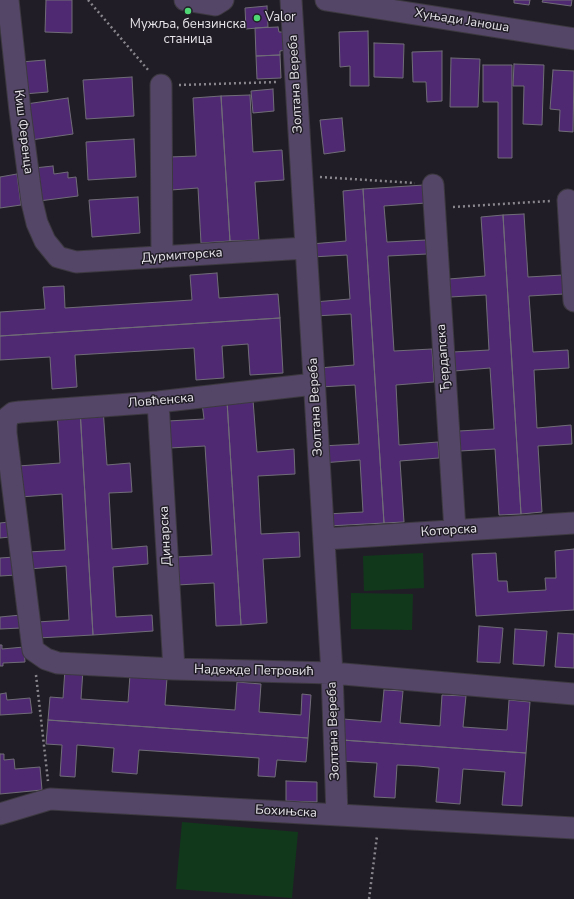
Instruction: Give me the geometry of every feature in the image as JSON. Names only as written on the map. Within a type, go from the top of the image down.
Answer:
[{"type":"street","name":"Киш Ференца","points":[[8,0],[32,202],[37,224],[45,241],[58,257]]},
{"type":"street","points":[[185,0],[215,5],[223,0]]},
{"type":"street","name":"Золтана Вереба","points":[[291,0],[332,673],[337,814]]},
{"type":"street","name":"Хуњади Јаноша","points":[[326,0],[397,5],[574,39]]},
{"type":"street","points":[[161,86],[162,257]]},
{"type":"street","name":"Ђердапска","points":[[433,185],[455,530]]},
{"type":"street","points":[[568,200],[574,301]]},
{"type":"street","name":"Дурмиторска","points":[[58,257],[76,262],[306,248]]},
{"type":"street","name":"Ловћенска","points":[[33,650],[6,433],[8,417],[13,413],[20,412],[158,402],[314,384]]},
{"type":"street","name":"Динарска","points":[[158,402],[174,669]]},
{"type":"street","name":"Которска","points":[[324,539],[574,523]]},
{"type":"street","name":"Надежде Петровић","points":[[33,650],[46,659],[58,663],[174,669],[332,673],[574,694]]},
{"type":"street","name":"Бохињска","points":[[0,814],[50,799],[574,828]]},
{"type":"path","points":[[88,0],[161,86],[296,81]]},
{"type":"path","points":[[302,176],[433,185]]},
{"type":"path","points":[[435,208],[568,200]]},
{"type":"path","points":[[33,650],[50,799]]},
{"type":"path","points":[[369,899],[379,817]]},
{"type":"green space","points":[[423,553],[424,588],[364,591],[363,556]]},
{"type":"green space","points":[[351,593],[413,594],[412,630],[351,629]]},
{"type":"green space","points":[[182,822],[298,832],[292,898],[176,889]]},
{"type":"building","points":[[46,0],[72,0],[72,33],[45,32]]},
{"type":"building","points":[[514,0],[530,0],[529,5],[514,3]]},
{"type":"building","points":[[543,0],[572,0],[571,6],[542,2]]},
{"type":"building","name":"Valor","points":[[267,6],[268,27],[246,29],[245,8]]},
{"type":"building","points":[[278,27],[279,32],[284,32],[286,50],[280,51],[280,55],[256,56],[255,28]]},
{"type":"building","points":[[368,31],[369,86],[350,86],[350,66],[340,67],[339,32]]},
{"type":"building","points":[[374,43],[404,44],[403,78],[374,77]]},
{"type":"building","points":[[442,51],[442,101],[427,102],[426,82],[413,82],[412,52]]},
{"type":"building","points":[[280,55],[281,78],[257,79],[256,56]]},
{"type":"building","points":[[451,58],[480,59],[478,107],[450,107]]},
{"type":"building","points":[[45,60],[48,92],[24,94],[21,62]]},
{"type":"building","points":[[514,64],[544,65],[542,125],[523,124],[524,86],[513,86]]},
{"type":"building","points":[[483,65],[512,65],[512,158],[498,158],[498,102],[483,102]]},
{"type":"building","points":[[553,70],[574,71],[573,132],[559,131],[560,110],[550,109]]},
{"type":"building","points":[[132,77],[134,116],[86,119],[83,80]]},
{"type":"building","points":[[273,89],[274,111],[253,113],[251,91]]},
{"type":"building","points":[[250,95],[253,152],[282,150],[284,180],[255,182],[259,240],[230,241],[221,96]]},
{"type":"building","points":[[221,96],[230,241],[201,243],[198,188],[171,190],[169,157],[196,156],[193,98]]},
{"type":"building","points":[[68,98],[73,134],[31,140],[26,104]]},
{"type":"building","points":[[342,118],[345,151],[324,154],[320,120]]},
{"type":"building","points":[[134,139],[136,177],[88,180],[86,142]]},
{"type":"building","points":[[53,166],[54,174],[68,172],[68,178],[76,177],[78,196],[39,201],[34,168]]},
{"type":"building","points":[[17,174],[21,205],[0,208],[0,177]]},
{"type":"building","points":[[424,185],[426,203],[384,206],[387,242],[426,240],[427,254],[388,256],[394,351],[432,349],[434,382],[396,385],[399,445],[438,442],[439,458],[400,461],[404,522],[384,523],[363,189]]},
{"type":"building","points":[[363,189],[384,523],[328,526],[327,514],[363,512],[360,460],[322,463],[321,446],[359,444],[355,385],[320,387],[319,368],[354,365],[351,314],[315,316],[314,302],[350,299],[347,255],[312,257],[311,244],[346,241],[343,191]]},
{"type":"building","points":[[138,197],[140,233],[92,237],[89,200]]},
{"type":"building","points":[[524,214],[528,277],[563,275],[564,294],[529,296],[533,352],[568,350],[569,368],[534,370],[537,428],[571,425],[572,444],[538,446],[542,512],[521,514],[503,215]]},
{"type":"building","points":[[503,215],[521,514],[499,515],[495,449],[460,451],[459,431],[494,429],[490,368],[454,371],[453,352],[489,350],[486,295],[450,297],[449,279],[485,276],[481,217]]},
{"type":"building","points":[[217,273],[219,298],[278,294],[280,318],[0,336],[0,312],[45,309],[43,287],[64,286],[65,308],[192,300],[190,275]]},
{"type":"building","points":[[280,318],[283,373],[250,375],[248,344],[222,346],[224,378],[196,380],[194,348],[75,355],[77,387],[52,389],[50,357],[0,360],[0,336]]},
{"type":"building","points":[[253,400],[257,452],[294,449],[295,474],[258,476],[261,534],[299,532],[300,557],[263,559],[267,623],[241,625],[227,401]]},
{"type":"building","points":[[227,401],[241,625],[216,626],[214,583],[177,585],[176,557],[212,555],[205,446],[170,448],[168,421],[204,419],[202,403]]},
{"type":"building","points":[[103,408],[107,465],[130,463],[132,492],[109,493],[112,549],[147,546],[148,564],[113,567],[116,617],[152,615],[153,631],[93,635],[80,409]]},
{"type":"building","points":[[80,409],[93,635],[38,638],[37,622],[69,620],[66,566],[29,569],[28,552],[65,550],[62,494],[20,497],[18,466],[60,463],[57,410]]},
{"type":"building","points":[[9,522],[10,537],[0,538],[0,523]]},
{"type":"building","points":[[574,549],[574,610],[476,616],[472,554],[496,553],[498,581],[507,581],[508,592],[546,590],[545,578],[556,578],[555,551]]},
{"type":"building","points":[[15,557],[16,575],[0,576],[0,558]]},
{"type":"building","points":[[21,615],[21,628],[0,629],[0,617]]},
{"type":"building","points":[[479,626],[503,628],[500,663],[477,662]]},
{"type":"building","points":[[515,629],[547,631],[544,666],[513,664]]},
{"type":"building","points":[[558,633],[574,634],[574,668],[555,667]]},
{"type":"building","points":[[0,645],[2,645],[2,649],[24,647],[25,662],[3,663],[3,666],[0,666]]},
{"type":"building","points":[[65,669],[83,670],[81,699],[128,702],[130,675],[167,678],[165,705],[235,710],[237,682],[261,684],[259,712],[301,715],[302,694],[311,695],[308,738],[48,720],[50,697],[63,698]]},
{"type":"building","points":[[384,690],[403,691],[400,723],[440,726],[442,695],[466,696],[463,727],[507,730],[509,700],[530,702],[526,753],[342,740],[343,719],[381,722]]},
{"type":"building","points":[[6,693],[7,700],[30,698],[32,713],[0,715],[0,694]]},
{"type":"building","points":[[48,720],[308,738],[306,762],[277,760],[275,777],[258,776],[259,758],[139,750],[137,774],[112,772],[114,748],[77,745],[75,777],[60,776],[62,745],[46,744]]},
{"type":"building","points":[[342,740],[526,753],[522,806],[502,805],[505,772],[463,769],[460,804],[436,802],[439,768],[418,766],[397,765],[395,798],[374,797],[377,763],[340,761]]},
{"type":"building","points":[[0,754],[4,754],[4,760],[14,759],[15,769],[40,767],[42,790],[0,794]]},
{"type":"building","points":[[286,781],[317,782],[317,802],[286,801]]},
{"type":"place","name":"Мужља, бензинска станица","points":[[188,11]]},
{"type":"place","name":"Valor","points":[[257,18]]}]
